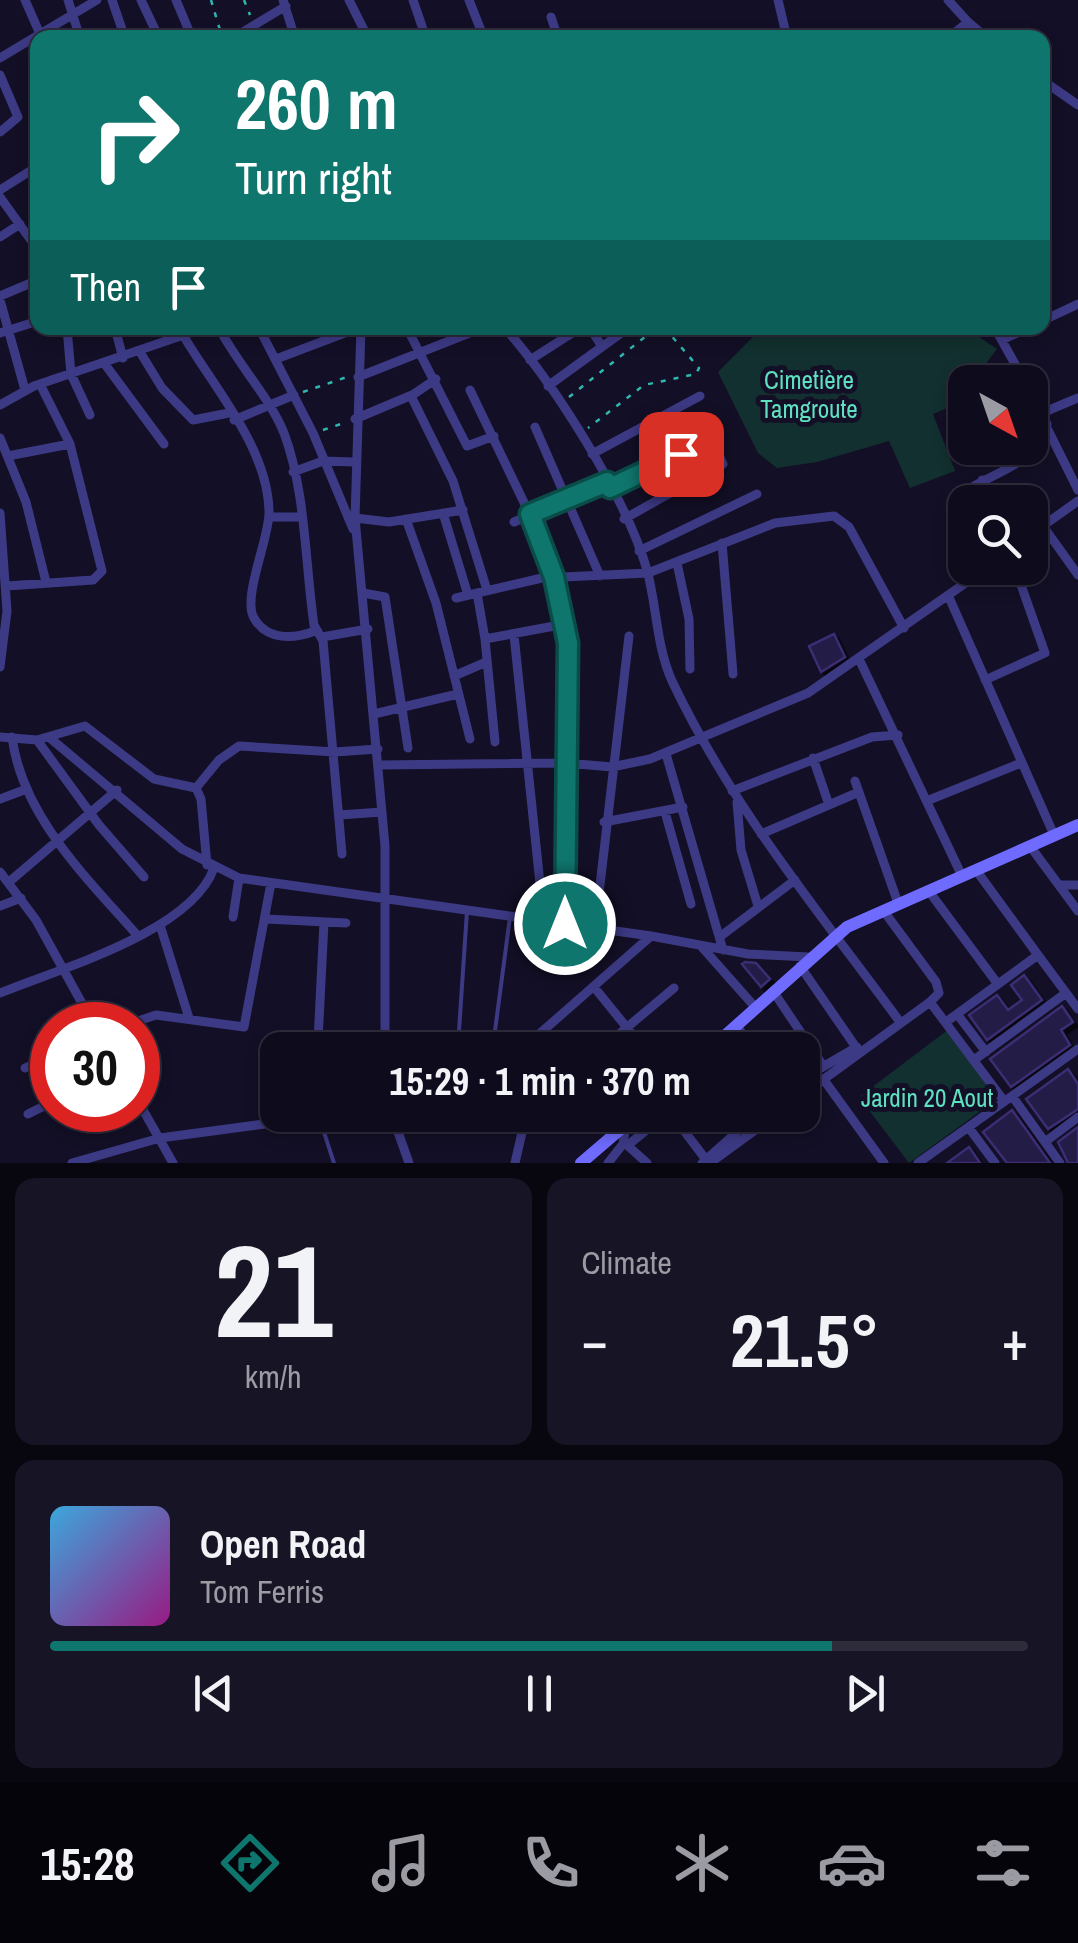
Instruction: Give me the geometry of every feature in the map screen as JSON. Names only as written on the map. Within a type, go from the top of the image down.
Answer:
[{"type":"street","points":[[26,0],[38,30]]},
{"type":"street","points":[[68,0],[78,30]]},
{"type":"street","points":[[47,30],[97,0]]},
{"type":"street","points":[[112,0],[122,30]]},
{"type":"street","points":[[140,0],[154,30]]},
{"type":"street","points":[[176,0],[189,30]]},
{"type":"street","points":[[349,0],[364,30]]},
{"type":"street","points":[[414,0],[423,30]]},
{"type":"street","points":[[469,0],[481,30]]},
{"type":"street","points":[[778,0],[785,30]]},
{"type":"street","points":[[948,0],[978,30]]},
{"type":"street","points":[[247,30],[284,3],[292,30]]},
{"type":"street","points":[[551,18],[555,30]]},
{"type":"street","points":[[958,30],[968,22]]},
{"type":"street","points":[[0,58],[30,41]]},
{"type":"street","points":[[0,75],[18,117],[0,132]]},
{"type":"street","points":[[1050,86],[1078,106]]},
{"type":"street","points":[[30,172],[0,193],[30,238]]},
{"type":"street","points":[[0,236],[20,224]]},
{"type":"street","points":[[25,390],[5,330],[0,298],[30,284]]},
{"type":"street","points":[[1050,317],[1078,304]]},
{"type":"street","points":[[5,330],[30,323]]},
{"type":"street","points":[[68,335],[71,374],[90,415]]},
{"type":"street","points":[[117,335],[123,358]]},
{"type":"street","points":[[163,335],[166,342]]},
{"type":"street","points":[[0,404],[40,384],[183,335],[264,474],[270,517],[251,613],[260,625],[282,636],[368,629]]},
{"type":"street","points":[[223,335],[283,432],[294,472],[334,752],[342,854]]},
{"type":"street","points":[[263,335],[313,433],[356,535]]},
{"type":"street","points":[[276,359],[341,335]]},
{"type":"street","points":[[360,335],[355,518],[380,764],[386,899],[384,1032]]},
{"type":"street","points":[[411,335],[468,446],[494,436]]},
{"type":"street","points":[[358,375],[422,355],[466,335]]},
{"type":"street","points":[[510,335],[560,404],[609,485],[648,573],[662,654],[701,740],[761,834],[900,1022]]},
{"type":"street","points":[[530,360],[569,335]]},
{"type":"street","points":[[594,335],[601,346]]},
{"type":"street","points":[[548,386],[618,335]]},
{"type":"street","points":[[1000,335],[1016,365]]},
{"type":"street","points":[[1002,340],[1013,335]]},
{"type":"street","points":[[140,352],[162,388],[193,420],[232,416],[294,395]]},
{"type":"street","points":[[104,364],[164,444]]},
{"type":"street","points":[[355,419],[412,395],[436,379]]},
{"type":"street","points":[[4,580],[93,580],[102,570],[70,444],[40,384]]},
{"type":"street","points":[[470,390],[530,514],[554,577],[564,624],[570,672],[565,924]]},
{"type":"street","points":[[412,395],[462,510],[485,639],[484,663],[494,742]]},
{"type":"street","points":[[592,454],[700,396]]},
{"type":"street","points":[[1048,410],[1078,398]]},
{"type":"street","points":[[535,427],[600,576]]},
{"type":"street","points":[[1048,430],[1078,490]]},
{"type":"street","points":[[624,519],[723,464],[710,435]]},
{"type":"street","points":[[0,438],[32,524],[46,582]]},
{"type":"street","points":[[8,456],[70,444]]},
{"type":"street","points":[[514,522],[679,453],[697,480]]},
{"type":"street","points":[[294,472],[323,461],[354,462]]},
{"type":"street","points":[[976,485],[1010,465]]},
{"type":"street","points":[[982,480],[985,485]]},
{"type":"street","points":[[639,551],[757,494]]},
{"type":"street","points":[[1048,522],[1078,500]]},
{"type":"street","points":[[355,518],[406,520],[462,510]]},
{"type":"street","points":[[0,512],[4,580],[1,661]]},
{"type":"street","points":[[442,512],[477,593]]},
{"type":"street","points":[[270,517],[300,517]]},
{"type":"street","points":[[456,598],[554,577],[648,573],[775,524],[839,517],[904,628]]},
{"type":"street","points":[[406,520],[436,603],[470,739]]},
{"type":"street","points":[[1048,533],[1078,574]]},
{"type":"street","points":[[722,543],[733,674]]},
{"type":"street","points":[[677,563],[688,619],[690,669]]},
{"type":"street","points":[[380,764],[566,763],[612,767],[666,754],[786,704],[859,659],[962,585]]},
{"type":"street","points":[[985,680],[1044,653],[1021,585]]},
{"type":"street","points":[[363,593],[385,597],[408,748]]},
{"type":"street","points":[[948,595],[1054,835]]},
{"type":"street","points":[[485,639],[564,624]]},
{"type":"street","points":[[514,635],[544,922]]},
{"type":"street","points":[[595,928],[628,636]]},
{"type":"street","points":[[859,659],[962,876]]},
{"type":"street","points":[[454,676],[484,663]]},
{"type":"street","points":[[374,714],[458,694]]},
{"type":"street","points":[[0,737],[38,740],[77,726],[93,729],[154,779],[196,788]]},
{"type":"street","points":[[734,794],[813,758],[872,738],[898,735]]},
{"type":"street","points":[[12,737],[24,790],[60,843],[137,936]]},
{"type":"street","points":[[50,738],[117,790],[156,828],[210,866],[239,878],[651,936],[805,962]]},
{"type":"street","points":[[38,740],[90,815],[144,877]]},
{"type":"street","points":[[196,788],[219,760],[239,746],[334,752],[378,749]]},
{"type":"street","points":[[666,754],[723,950]]},
{"type":"street","points":[[813,758],[829,805]]},
{"type":"street","points":[[929,800],[1021,763]]},
{"type":"street","points":[[855,780],[898,903]]},
{"type":"street","points":[[0,992],[160,925],[204,892],[210,866],[196,788]]},
{"type":"street","points":[[0,798],[24,790]]},
{"type":"street","points":[[9,882],[60,843],[117,790]]},
{"type":"street","points":[[761,834],[859,792]]},
{"type":"street","points":[[734,794],[741,850],[758,906]]},
{"type":"street","points":[[604,822],[683,807]]},
{"type":"street","points":[[338,814],[382,812]]},
{"type":"street","points":[[664,812],[690,904]]},
{"type":"street","points":[[728,1032],[836,934],[1078,825]]},
{"type":"street","points":[[1030,846],[1078,910]]},
{"type":"street","points":[[976,870],[1078,1009]]},
{"type":"street","points":[[0,872],[21,898],[82,1002]]},
{"type":"street","points":[[232,917],[239,878]]},
{"type":"street","points":[[720,936],[795,880]]},
{"type":"street","points":[[160,1015],[246,1024],[271,883]]},
{"type":"street","points":[[1060,885],[1078,885]]},
{"type":"street","points":[[928,890],[998,983]]},
{"type":"street","points":[[0,906],[21,898]]},
{"type":"street","points":[[774,991],[822,1064],[869,1045],[930,1002],[939,993],[936,982],[883,910]]},
{"type":"street","points":[[266,919],[346,924]]},
{"type":"street","points":[[318,1032],[324,922]]},
{"type":"street","points":[[160,925],[188,1018]]},
{"type":"street","points":[[543,1032],[651,936]]},
{"type":"street","points":[[702,946],[755,1007]]},
{"type":"street","points":[[946,1022],[1038,954]]},
{"type":"street","points":[[805,962],[858,1050]]},
{"type":"street","points":[[594,987],[630,1032]]},
{"type":"street","points":[[622,1032],[674,988]]},
{"type":"street","points":[[974,1060],[1066,993]]},
{"type":"street","points":[[930,1002],[1060,1163]]},
{"type":"street","points":[[957,1014],[986,1052]]},
{"type":"street","points":[[736,1025],[741,1032]]},
{"type":"street","points":[[820,1083],[858,1050]]},
{"type":"street","points":[[918,1163],[1074,1052],[1078,1065]]},
{"type":"street","points":[[25,1068],[30,1066]]},
{"type":"street","points":[[824,1080],[884,1163]]},
{"type":"street","points":[[1045,1142],[1078,1117]]},
{"type":"street","points":[[72,1163],[160,1138],[260,1125]]},
{"type":"street","points":[[969,1128],[995,1163]]},
{"type":"street","points":[[156,1132],[173,1163]]},
{"type":"street","points":[[398,1132],[409,1163]]},
{"type":"street","points":[[514,1163],[522,1132]]},
{"type":"street","points":[[581,1163],[615,1132]]},
{"type":"street","points":[[626,1145],[628,1132]]},
{"type":"street","points":[[608,1163],[645,1132]]},
{"type":"street","points":[[682,1132],[706,1162]]},
{"type":"street","points":[[706,1162],[735,1132]]},
{"type":"street","points":[[706,1162],[751,1132]]},
{"type":"street","points":[[626,1145],[647,1163]]},
{"type":"lane","points":[[459,1032],[467,911]]},
{"type":"lane","points":[[497,1032],[510,917]]},
{"type":"lane","points":[[324,1132],[334,1163]]},
{"type":"path","points":[[211,0],[220,30]]},
{"type":"path","points":[[244,0],[254,26]]},
{"type":"path","points":[[560,404],[648,335]]},
{"type":"path","points":[[580,435],[632,390],[696,374],[698,368],[671,335]]},
{"type":"path","points":[[294,395],[358,375]]},
{"type":"path","points":[[313,433],[355,419]]},
{"type":"green space","name":"Cimetière Tamgroute","points":[[755,335],[976,335],[997,349],[985,365],[948,365],[948,407],[933,414],[948,453],[948,465],[953,465],[955,471],[910,488],[889,441],[817,462],[777,468],[758,453],[718,372]]},
{"type":"green space","name":"Jardin 20 Aout","points":[[949,1029],[1000,1097],[909,1163],[859,1097]]},
{"type":"building","points":[[834,634],[845,657],[821,672],[809,646]]},
{"type":"building","points":[[756,963],[770,979],[761,987],[742,964]]},
{"type":"building","points":[[1024,975],[1042,1000],[987,1040],[969,1015],[997,995],[1008,1010],[1022,1000],[1011,985]]},
{"type":"building","points":[[1062,1006],[1073,1022],[1061,1030],[1070,1045],[1011,1087],[990,1059]]},
{"type":"building","points":[[1068,1069],[1078,1084],[1078,1109],[1048,1129],[1026,1099]]},
{"type":"building","points":[[1012,1110],[1050,1163],[1007,1163],[983,1132]]},
{"type":"building","points":[[1078,1127],[1078,1163],[1068,1163],[1058,1142]]},
{"type":"building","points":[[969,1147],[980,1163],[947,1163]]},
{"type":"route","points":[[565,924],[568,643],[554,577],[530,514],[607,482],[610,488],[681,454]]}]
